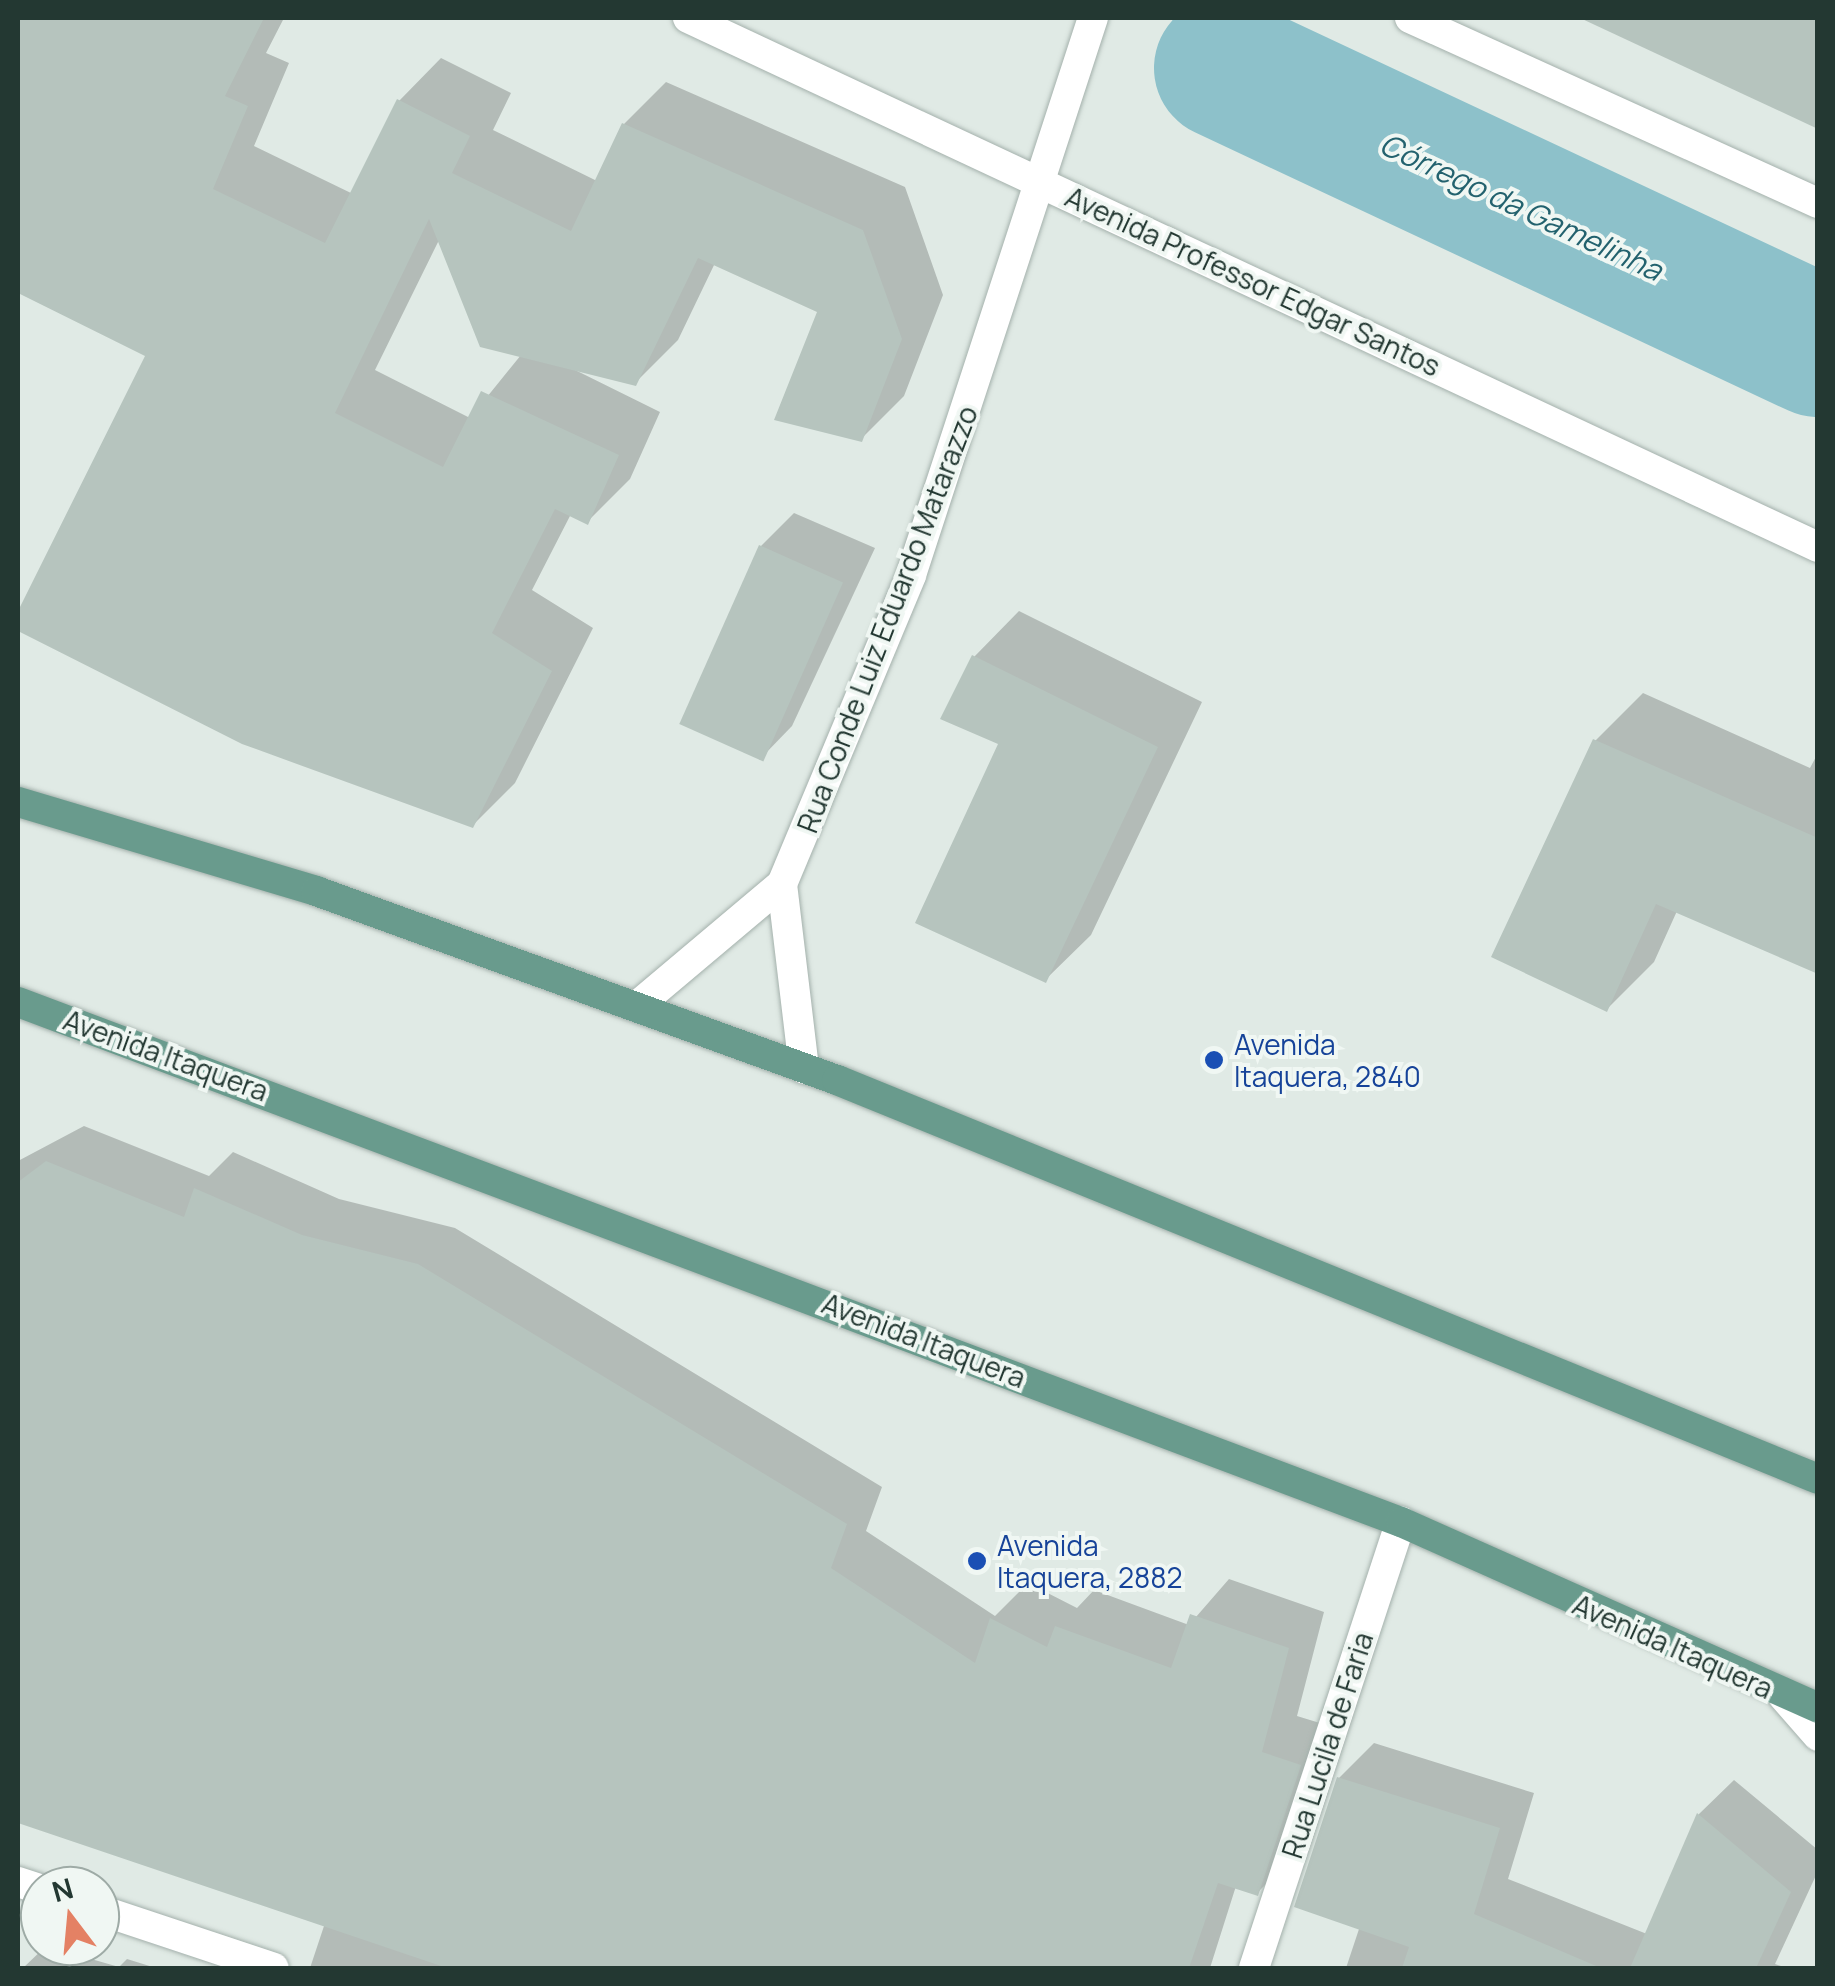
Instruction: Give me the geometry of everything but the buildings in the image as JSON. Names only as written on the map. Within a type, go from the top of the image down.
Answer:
[{"type":"main road","points":[[18,802],[316,891],[804,1069],[1818,1480]]},
{"type":"main road","name":"Avenida Itaquera","points":[[18,1002],[1401,1522],[1783,1696],[1818,1708]]},
{"type":"street","name":"Avenida Professor Edgar Santos","points":[[688,18],[1818,546]]},
{"type":"street","name":"Rua Conde Luiz Eduardo Matarazzo","points":[[636,1006],[782,884],[911,575],[990,354],[1039,179],[1093,18]]},
{"type":"street","points":[[1410,18],[1818,203]]},
{"type":"street","name":"Rua Conde Luiz Eduardo Matarazzo","points":[[782,884],[804,1069]]},
{"type":"street","name":"Rua Lucila de Faria","points":[[1254,1968],[1401,1522]]},
{"type":"street","points":[[1783,1696],[1818,1736]]},
{"type":"street","points":[[120,1917],[274,1968]]},
{"type":"waterway","name":"Córrego da Gamelinha","points":[[1225,68],[1818,346]]},
{"type":"place","name":"Avenida Itaquera, 2840","points":[[1214,1060]]},
{"type":"place","name":"Avenida Itaquera, 2882","points":[[977,1561]]}]
